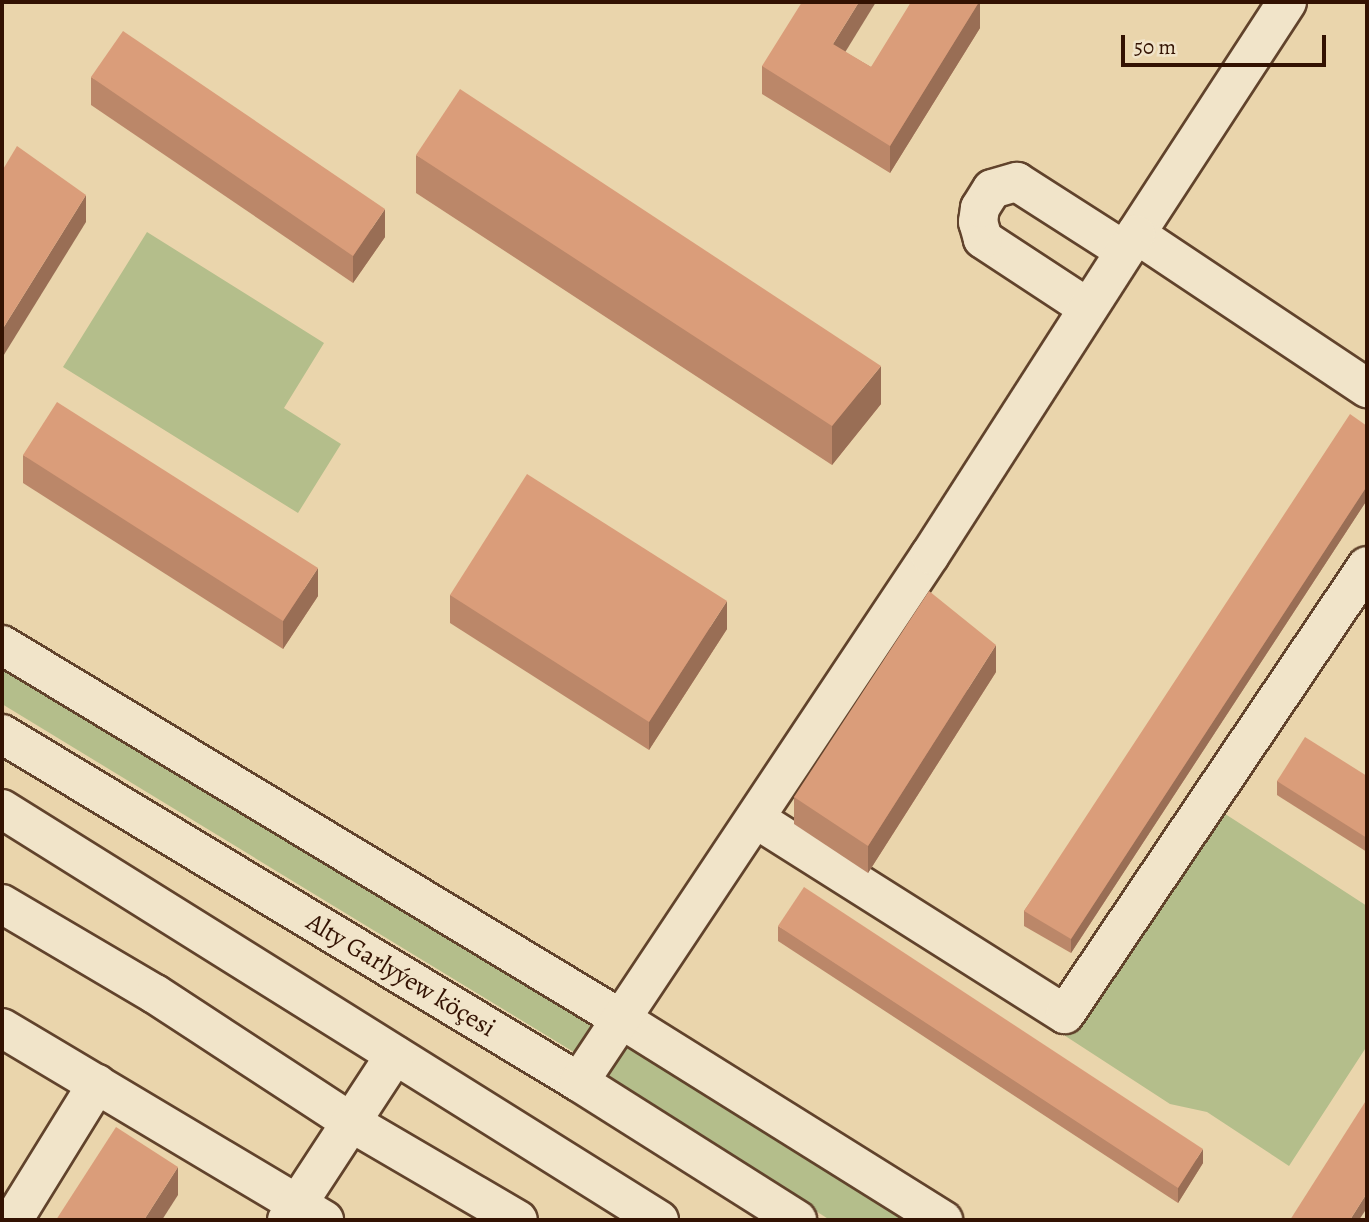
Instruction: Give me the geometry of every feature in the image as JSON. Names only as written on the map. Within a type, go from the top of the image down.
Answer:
[{"type":"street","points":[[579,1082],[757,820],[1287,2]]},
{"type":"street","points":[[1088,308],[983,239],[978,222],[980,208],[992,189],[1017,183],[1130,242],[1367,388]]},
{"type":"street","points":[[757,820],[1065,1014],[1367,566]]},
{"type":"street","points":[[2,645],[621,1019],[943,1220]]},
{"type":"street","name":"Alty Garlyýew köçesi","points":[[2,734],[579,1082],[797,1220]]},
{"type":"street","points":[[2,809],[659,1220]]},
{"type":"street","points":[[2,904],[155,994],[352,1123],[518,1220]]},
{"type":"street","points":[[2,1027],[303,1215],[352,1123],[395,1055]]},
{"type":"street","points":[[13,1220],[97,1084]]},
{"type":"green space","points":[[147,232],[324,343],[284,408],[341,444],[298,513],[63,367]]},
{"type":"green space","points":[[2,665],[594,1025],[577,1054],[2,704]]},
{"type":"green space","points":[[1199,797],[1367,906],[1367,1046],[1289,1166],[1207,1112],[1170,1104],[1050,1026]]},
{"type":"green space","points":[[624,1038],[913,1220],[830,1220],[601,1075]]},
{"type":"building","points":[[802,2],[859,2],[833,44],[871,67],[911,2],[979,2],[890,146],[762,66]]},
{"type":"building","points":[[123,31],[385,209],[353,256],[91,77]]},
{"type":"building","points":[[460,89],[881,366],[832,426],[416,155]]},
{"type":"building","points":[[17,146],[86,195],[2,330],[2,171]]},
{"type":"building","points":[[57,402],[318,568],[283,621],[23,455]]},
{"type":"building","points":[[1350,414],[1367,426],[1367,486],[1071,939],[1024,911]]},
{"type":"building","points":[[527,474],[727,601],[649,722],[450,595]]},
{"type":"building","points":[[929,591],[996,645],[868,846],[794,797]]},
{"type":"building","points":[[1305,737],[1367,776],[1367,838],[1277,781]]},
{"type":"building","points":[[804,887],[1203,1149],[1178,1188],[778,926]]},
{"type":"building","points":[[1367,1099],[1367,1193],[1350,1220],[1290,1220]]},
{"type":"building","points":[[116,1127],[178,1167],[144,1220],[56,1220]]}]
